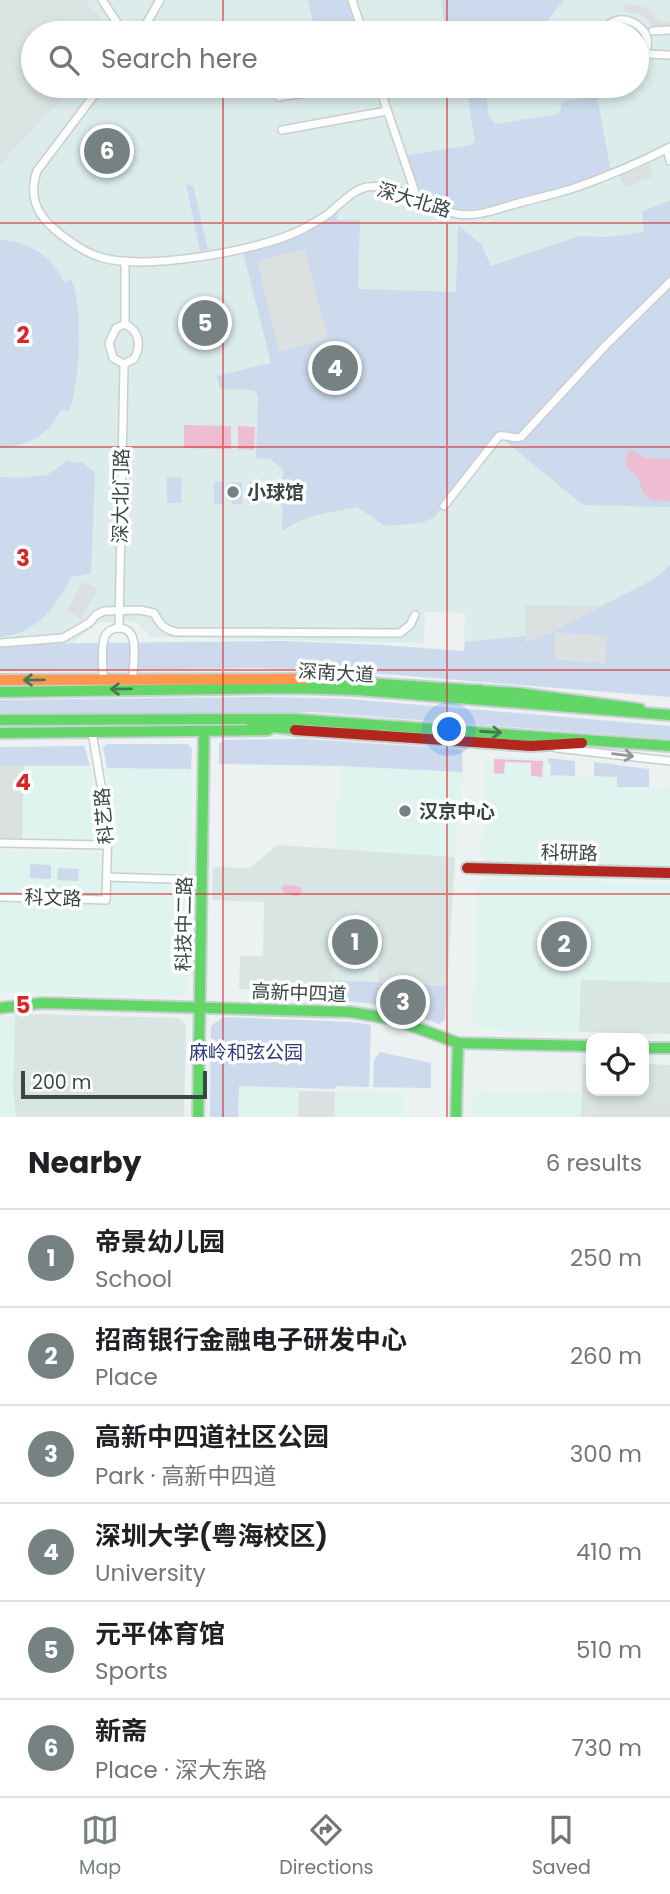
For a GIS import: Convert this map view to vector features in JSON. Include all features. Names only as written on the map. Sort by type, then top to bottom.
[{"type":"main road","points":[[0,680],[329,680],[480,690],[619,705],[670,715]]},
{"type":"main road","points":[[207,688],[329,680]]},
{"type":"main road","name":"深南大道","points":[[0,691],[294,688],[670,715]]},
{"type":"main road","points":[[432,696],[480,690]]},
{"type":"main road","points":[[518,694],[556,706]]},
{"type":"main road","points":[[197,718],[301,730]]},
{"type":"main road","points":[[0,721],[292,719],[670,746]]},
{"type":"main road","points":[[349,732],[398,725]]},
{"type":"main road","points":[[0,733],[301,730],[531,746],[617,741]]},
{"type":"main road","name":"科技中二路","points":[[198,1117],[204,731]]},
{"type":"main road","points":[[634,743],[670,751]]},
{"type":"main road","name":"科研路","points":[[467,868],[670,873]]},
{"type":"main road","name":"高新中四道","points":[[0,1008],[43,1003],[350,1012],[411,1024],[458,1043],[586,1046]]},
{"type":"main road","points":[[456,1117],[458,1043]]},
{"type":"main road","points":[[649,1048],[670,1048]]},
{"type":"street","points":[[102,0],[116,21]]},
{"type":"street","points":[[148,21],[160,0]]},
{"type":"street","points":[[352,0],[359,21]]},
{"type":"street","points":[[610,21],[625,12]]},
{"type":"street","points":[[649,21],[653,31],[653,42],[649,49]]},
{"type":"street","points":[[653,31],[670,30]]},
{"type":"street","points":[[649,54],[670,55]]},
{"type":"street","name":"深大北路","points":[[92,98],[37,171],[32,196],[47,222],[65,238],[102,258],[125,261],[227,252],[277,239],[299,231],[325,216],[365,187],[387,189],[455,214],[487,213],[577,187],[668,148]]},
{"type":"street","points":[[383,98],[417,198]]},
{"type":"street","points":[[282,130],[387,111]]},
{"type":"street","points":[[668,148],[670,160]]},
{"type":"street","name":"深大北门路","points":[[124,364],[134,359],[139,344],[136,334],[125,324],[125,261]]},
{"type":"street","points":[[444,506],[499,436],[513,439],[520,437],[606,345],[670,282]]},
{"type":"street","name":"深大北门路","points":[[124,364],[113,358],[109,343],[116,328],[125,324]]},
{"type":"street","name":"深大北门路","points":[[119,628],[124,364]]},
{"type":"street","points":[[0,643],[63,638],[89,623],[100,612],[119,610],[147,610],[154,613],[160,625],[176,632],[400,633],[410,625],[415,614]]},
{"type":"street","points":[[103,678],[104,638],[112,629],[119,628],[130,632],[133,639],[132,678]]},
{"type":"street","name":"科艺路","points":[[92,732],[107,826],[106,900]]},
{"type":"street","points":[[531,746],[670,761]]},
{"type":"street","points":[[0,842],[108,845]]},
{"type":"street","points":[[107,877],[202,880]]},
{"type":"street","name":"科文路","points":[[0,897],[106,900]]},
{"type":"shaded area","points":[[0,0],[85,0],[103,21],[21,21],[21,98],[63,98],[0,165]]},
{"type":"shaded area","points":[[85,0],[670,0],[670,571],[552,632],[514,645],[464,644],[465,613],[425,612],[424,643],[150,637],[137,622],[100,622],[71,644],[0,647],[0,165],[63,98],[649,98],[649,21],[103,21]]},
{"type":"shaded area","points":[[624,3],[644,7],[651,11],[659,22],[670,22],[670,30],[653,31],[649,21],[640,14],[625,12]]},
{"type":"shaded area","points":[[649,164],[654,176],[624,188],[619,175]]},
{"type":"shaded area","points":[[305,249],[328,339],[279,352],[257,261]]},
{"type":"shaded area","points":[[184,425],[231,426],[231,449],[184,448]]},
{"type":"shaded area","points":[[238,426],[255,427],[254,450],[238,449]]},
{"type":"shaded area","points":[[630,450],[646,458],[670,459],[670,501],[651,500],[647,494],[643,494],[638,478],[625,465]]},
{"type":"shaded area","points":[[83,582],[98,589],[81,619],[67,610]]},
{"type":"shaded area","points":[[525,605],[602,606],[555,631],[525,643]]},
{"type":"shaded area","points":[[555,632],[607,636],[605,663],[554,659]]},
{"type":"shaded area","points":[[489,757],[548,758],[548,775],[617,777],[617,787],[670,788],[670,867],[486,862],[481,856],[486,762]]},
{"type":"shaded area","points":[[494,759],[543,761],[542,777],[531,776],[531,763],[505,762],[504,774],[494,773]]},
{"type":"shaded area","points":[[0,766],[24,766],[22,839],[0,839]]},
{"type":"shaded area","points":[[24,766],[90,766],[100,838],[98,842],[22,839]]},
{"type":"shaded area","name":"汉京中心","points":[[341,766],[463,772],[455,857],[334,848]]},
{"type":"shaded area","points":[[107,768],[191,769],[188,991],[182,996],[0,993],[0,851],[115,853],[116,834]]},
{"type":"shaded area","points":[[277,845],[455,857],[447,986],[333,980],[332,991],[239,989],[240,956],[263,956],[264,902],[212,900],[213,867],[250,868]]},
{"type":"shaded area","points":[[486,879],[666,884],[670,887],[670,982],[581,980],[579,1032],[478,1029],[473,1021],[478,889]]},
{"type":"shaded area","points":[[285,885],[298,886],[302,889],[301,894],[296,897],[283,892],[281,888]]},
{"type":"shaded area","points":[[330,923],[382,927],[378,983],[332,980],[333,958],[328,958]]},
{"type":"shaded area","points":[[580,979],[670,982],[670,1034],[579,1032]]},
{"type":"shaded area","points":[[15,1015],[179,1018],[186,1024],[184,1117],[16,1117],[13,1090]]},
{"type":"shaded area","points":[[15,1015],[13,1090],[16,1117],[0,1117],[0,1018]]},
{"type":"shaded area","points":[[583,1063],[586,1063],[586,1096],[649,1096],[649,1064],[670,1065],[670,1117],[581,1117]]},
{"type":"shaded area","points":[[238,1086],[299,1088],[298,1117],[238,1117]]},
{"type":"shaded area","points":[[473,1090],[582,1093],[581,1117],[472,1117]]},
{"type":"shaded area","points":[[299,1091],[335,1092],[335,1117],[298,1117]]},
{"type":"shaded area","points":[[335,1092],[405,1093],[405,1117],[335,1117]]},
{"type":"shaded area","points":[[599,1102],[670,1103],[670,1117],[598,1117]]},
{"type":"green space","points":[[308,0],[350,0],[356,21],[313,21]]},
{"type":"green space","points":[[441,0],[564,0],[547,21],[444,21]]},
{"type":"green space","points":[[468,98],[486,98],[489,118],[496,124],[558,114],[561,102],[597,98],[611,172],[577,187],[468,215],[417,198],[404,156],[471,145],[475,141]]},
{"type":"green space","points":[[186,184],[193,186],[208,250],[200,251]]},
{"type":"green space","points":[[670,201],[670,507],[583,505],[499,436],[435,517],[421,523],[385,526],[357,507],[309,518],[282,531],[283,469],[270,459],[256,458],[258,395],[254,390],[220,389],[217,376],[271,363],[242,248],[277,239],[338,206],[337,220],[360,220],[358,289],[456,292],[458,225],[481,244],[491,266],[580,236],[608,237],[644,232],[642,211]]},
{"type":"green space","points":[[0,240],[30,247],[53,265],[64,282],[71,279],[78,308],[79,345],[76,382],[69,412],[61,409],[51,426],[36,438],[19,445],[0,448]]},
{"type":"green space","points":[[67,461],[83,463],[95,473],[91,573],[71,577],[59,599],[34,625],[13,635],[0,637],[0,477],[47,475]]},
{"type":"green space","points":[[167,477],[182,478],[181,503],[167,503]]},
{"type":"green space","points":[[214,482],[224,482],[224,504],[214,504]]},
{"type":"green space","points":[[232,482],[242,482],[242,504],[232,504]]},
{"type":"green space","points":[[250,482],[259,482],[259,504],[249,504]]},
{"type":"green space","points":[[670,565],[670,697],[333,670],[257,668],[0,671],[0,644],[283,641],[464,651],[465,642],[547,634],[656,578]],"holes":[[[606,636],[605,663],[554,659]]]},
{"type":"green space","points":[[265,697],[349,699],[670,726],[670,739],[313,712],[0,714],[0,700]]},
{"type":"green space","points":[[303,739],[458,749],[462,750],[463,772],[219,764],[219,744],[224,740]]},
{"type":"green space","points":[[107,744],[188,744],[192,749],[191,769],[107,768],[103,747]]},
{"type":"green space","points":[[84,746],[90,766],[0,766],[0,747]]},
{"type":"green space","points":[[548,758],[575,761],[575,776],[550,775],[551,764],[548,763]]},
{"type":"green space","points":[[594,762],[649,769],[649,787],[617,787],[617,777],[594,776]]},
{"type":"green space","points":[[30,864],[51,865],[51,879],[30,878]]},
{"type":"green space","points":[[58,868],[79,869],[78,881],[57,880]]},
{"type":"green space","points":[[332,980],[447,986],[445,1020],[439,1024],[389,1006],[346,1001],[346,992],[332,991]]},
{"type":"green space","name":"麻岭和弦公园","points":[[223,1017],[371,1025],[369,1087],[336,1086],[335,1089],[239,1086],[238,1117],[210,1117],[211,1026]]},
{"type":"green space","points":[[380,1052],[431,1063],[431,1088],[373,1087],[374,1061]]},
{"type":"traffic: fast","points":[[321,680],[518,693],[640,709]]},
{"type":"traffic: fast","points":[[297,682],[329,680]]},
{"type":"traffic: fast","points":[[0,692],[294,688],[358,690],[670,715]]},
{"type":"traffic: fast","points":[[455,693],[480,690]]},
{"type":"traffic: fast","points":[[518,693],[537,700]]},
{"type":"traffic: fast","points":[[0,720],[292,719],[670,746]]},
{"type":"traffic: fast","points":[[252,725],[301,730]]},
{"type":"traffic: fast","points":[[349,732],[375,729]]},
{"type":"traffic: fast","points":[[0,733],[268,730]]},
{"type":"traffic: fast","points":[[198,1117],[204,731]]},
{"type":"traffic: fast","points":[[0,1008],[43,1003],[350,1012],[393,1019],[458,1043],[586,1046]]},
{"type":"traffic: fast","points":[[456,1117],[458,1043]]},
{"type":"traffic: fast","points":[[649,1048],[670,1048]]},
{"type":"traffic: slow","points":[[0,680],[305,679]]},
{"type":"traffic: jam","points":[[295,730],[531,746],[582,743]]},
{"type":"traffic: jam","points":[[467,868],[670,873]]},
{"type":"place","name":"新斋","points":[[107,151]]},
{"type":"place","name":"元平体育馆","points":[[205,323]]},
{"type":"place","name":"深圳大学(粤海校区)","points":[[335,368]]},
{"type":"place","name":"小球馆","points":[[233,492]]},
{"type":"place","name":"汉京中心","points":[[405,811]]},
{"type":"place","name":"帝景幼儿园","points":[[355,942]]},
{"type":"place","name":"招商银行金融电子研发中心","points":[[564,944]]},
{"type":"place","name":"高新中四道社区公园","points":[[403,1002]]}]
